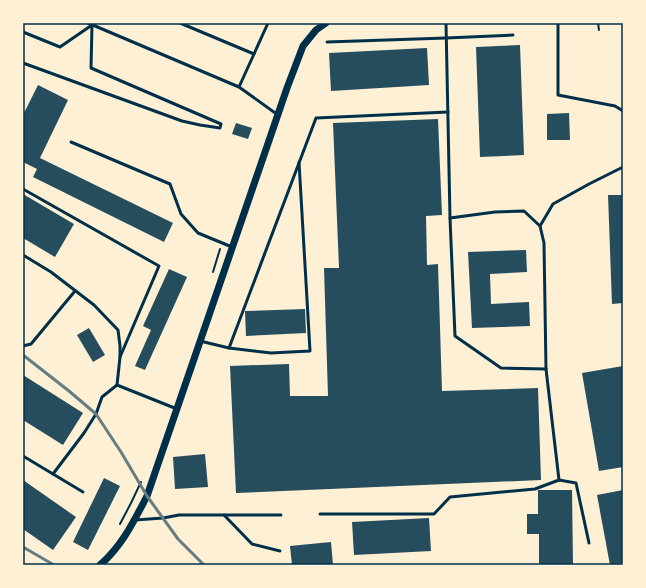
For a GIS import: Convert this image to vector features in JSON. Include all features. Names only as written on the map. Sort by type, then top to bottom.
[{"type":"street","points":[[101,565],[118,547],[135,520],[147,496],[287,88],[303,46],[316,30],[326,23]]},
{"type":"lane","points":[[88,23],[239,87],[278,115]]},
{"type":"lane","points":[[180,23],[254,54]]},
{"type":"lane","points":[[239,87],[268,23]]},
{"type":"lane","points":[[446,23],[454,336],[501,368],[546,369]]},
{"type":"lane","points":[[558,23],[558,95],[615,106],[623,111]]},
{"type":"lane","points":[[23,32],[60,47],[93,24]]},
{"type":"lane","points":[[23,63],[182,121],[220,128],[221,124],[91,68],[93,24]]},
{"type":"lane","points":[[327,42],[513,35]]},
{"type":"lane","points":[[229,348],[316,118],[448,112]]},
{"type":"lane","points":[[71,142],[170,184],[180,214],[198,233],[232,247]]},
{"type":"lane","points":[[200,341],[229,348],[271,353],[310,351],[299,161]]},
{"type":"lane","points":[[540,226],[553,204],[623,167]]},
{"type":"lane","points":[[23,189],[159,266],[120,357]]},
{"type":"lane","points":[[450,218],[495,212],[524,211],[540,226],[544,243],[546,369],[559,480]]},
{"type":"lane","points":[[23,255],[50,272],[94,305],[118,330],[120,357],[117,384],[102,397],[96,414],[84,433],[53,474]]},
{"type":"lane","points":[[23,346],[31,344],[75,291]]},
{"type":"lane","points":[[117,384],[177,409]]},
{"type":"lane","points":[[23,456],[83,492]]},
{"type":"lane","points":[[320,514],[434,514],[450,497],[535,489],[559,480],[576,483],[589,543]]},
{"type":"lane","points":[[135,520],[179,515],[281,515]]},
{"type":"lane","points":[[224,515],[252,544],[280,551]]},
{"type":"path","points":[[598,23],[599,30]]},
{"type":"building","points":[[520,45],[524,155],[480,157],[476,47]]},
{"type":"building","points":[[427,48],[429,85],[331,91],[329,53]]},
{"type":"building","points":[[38,85],[68,100],[40,158],[173,223],[164,242],[33,177],[37,169],[23,162],[23,115]]},
{"type":"building","points":[[569,113],[570,140],[547,140],[547,114]]},
{"type":"building","points":[[438,119],[442,215],[426,216],[427,265],[438,264],[442,391],[538,388],[541,480],[236,493],[230,366],[289,364],[290,396],[328,396],[324,268],[339,268],[333,123]]},
{"type":"building","points":[[236,123],[252,128],[248,139],[232,134]]},
{"type":"building","points":[[23,194],[74,224],[55,257],[23,238]]},
{"type":"building","points":[[608,195],[623,195],[623,303],[612,304]]},
{"type":"building","points":[[526,250],[527,272],[490,274],[491,304],[529,302],[530,326],[472,328],[468,252]]},
{"type":"building","points":[[169,269],[187,277],[145,370],[135,366],[151,330],[143,326]]},
{"type":"building","points":[[305,309],[306,333],[246,336],[245,311]]},
{"type":"building","points":[[89,328],[105,355],[93,362],[77,335]]},
{"type":"building","points":[[623,366],[623,467],[599,471],[582,373]]},
{"type":"building","points":[[23,375],[83,413],[63,445],[23,420]]},
{"type":"building","points":[[205,454],[208,487],[175,489],[173,457]]},
{"type":"building","points":[[104,478],[120,486],[88,550],[73,542]]},
{"type":"building","points":[[23,480],[76,517],[53,550],[23,529]]},
{"type":"building","points":[[538,490],[572,490],[573,565],[539,565],[539,534],[527,534],[527,514],[538,514]]},
{"type":"building","points":[[623,490],[623,563],[610,565],[597,495]]},
{"type":"building","points":[[429,518],[431,551],[354,555],[352,522]]},
{"type":"building","points":[[331,542],[333,565],[292,565],[290,546]]},
{"type":"railway","points":[[23,355],[96,414],[147,496],[178,539],[204,565]]},
{"type":"railway","points":[[23,547],[54,565]]}]
